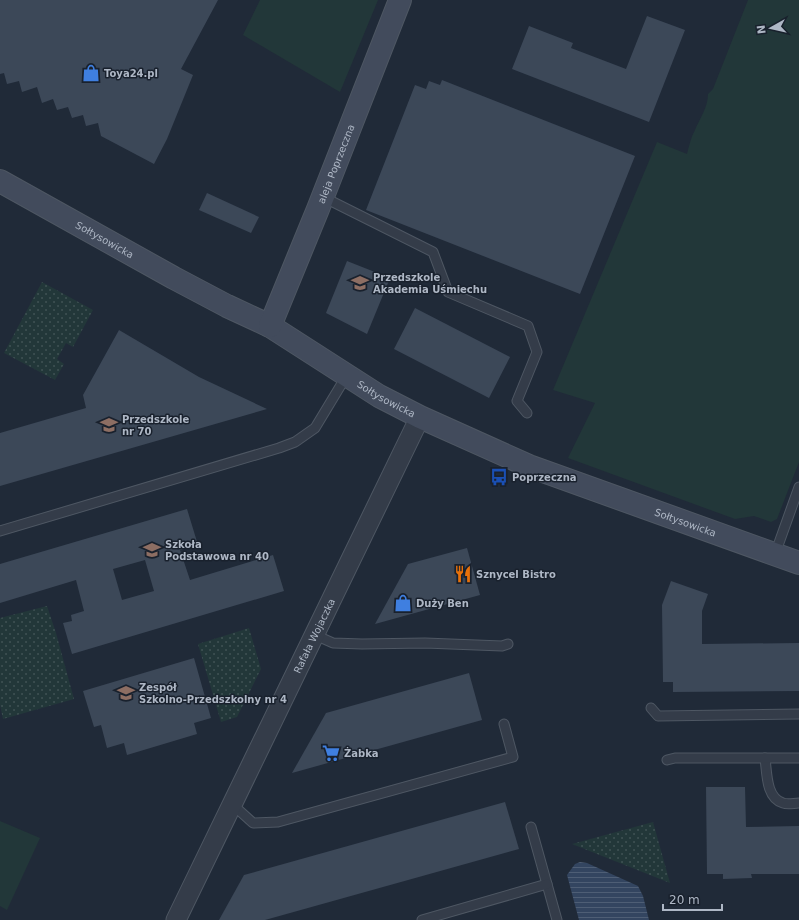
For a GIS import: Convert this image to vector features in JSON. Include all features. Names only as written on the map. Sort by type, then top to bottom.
[{"type":"street","name":"aleja Poprzeczna","points":[[270,326],[323,197],[400,0]]},
{"type":"street","name":"Sołtysowicka","points":[[0,181],[174,278],[227,306],[270,326],[380,396],[420,417],[529,466],[799,563]]},
{"type":"street","name":"Rafała Wojaczka","points":[[176,920],[420,417]]},
{"type":"lane","points":[[323,197],[433,252],[448,292],[528,326],[537,352],[517,401],[527,413]]},
{"type":"lane","points":[[0,531],[295,442],[315,428],[347,375]]},
{"type":"lane","points":[[775,554],[799,487]]},
{"type":"lane","points":[[315,635],[333,643],[424,643],[502,646],[508,644]]},
{"type":"lane","points":[[651,708],[658,716],[799,714]]},
{"type":"lane","points":[[232,804],[253,823],[278,822],[513,757],[504,724]]},
{"type":"lane","points":[[667,760],[675,758],[799,758]]},
{"type":"lane","points":[[765,758],[769,788],[775,800],[784,804],[799,803]]},
{"type":"lane","points":[[531,827],[557,920]]},
{"type":"lane","points":[[422,920],[547,884]]},
{"type":"green space","points":[[260,0],[378,0],[340,92],[243,35]]},
{"type":"green space","points":[[748,0],[799,0],[799,462],[777,519],[771,522],[754,516],[735,519],[568,458],[595,403],[553,390],[657,142],[687,154],[692,136],[705,108],[708,94],[713,89]]},
{"type":"green space","points":[[42,282],[93,310],[73,347],[66,343],[57,359],[64,364],[55,380],[4,353]]},
{"type":"green space","points":[[47,606],[74,699],[3,719],[0,705],[0,618]]},
{"type":"green space","points":[[249,628],[261,669],[237,717],[221,722],[198,644]]},
{"type":"green space","points":[[0,821],[40,838],[7,910],[0,906]]},
{"type":"green space","points":[[653,822],[670,883],[572,844]]},
{"type":"water","points":[[580,862],[587,863],[638,886],[643,896],[649,920],[579,920],[567,875],[575,864]]},
{"type":"building","name":"Toya24.pl","points":[[0,0],[218,0],[181,69],[193,75],[167,139],[154,164],[101,136],[98,123],[86,126],[83,115],[72,118],[68,107],[57,110],[53,99],[42,103],[37,87],[22,92],[19,81],[7,84],[4,73],[0,74]]},
{"type":"building","points":[[647,16],[685,30],[649,122],[512,69],[529,26],[573,43],[571,48],[626,69]]},
{"type":"building","points":[[442,80],[635,156],[580,294],[366,210],[415,85],[426,89],[429,81],[440,85]]},
{"type":"building","points":[[207,193],[259,217],[251,233],[199,210]]},
{"type":"building","points":[[347,261],[390,278],[367,334],[326,313]]},
{"type":"building","points":[[415,308],[510,357],[489,398],[394,349]]},
{"type":"building","points":[[119,330],[199,377],[267,409],[0,486],[0,433],[86,408],[83,395]]},
{"type":"building","points":[[187,509],[198,545],[180,550],[190,580],[273,555],[284,591],[72,654],[63,623],[72,621],[71,615],[84,611],[76,580],[0,603],[0,564]],"holes":[[[145,560],[154,591],[122,600],[113,569]]]},
{"type":"building","points":[[467,548],[480,595],[375,624],[408,564]]},
{"type":"building","points":[[671,581],[708,594],[702,611],[702,644],[799,643],[799,691],[673,692],[673,682],[663,682],[662,605]]},
{"type":"building","points":[[194,658],[211,718],[194,723],[197,734],[127,755],[124,743],[107,748],[101,725],[94,727],[83,691]]},
{"type":"building","points":[[469,673],[482,720],[292,773],[326,713]]},
{"type":"building","points":[[706,787],[745,787],[746,827],[799,826],[799,874],[751,874],[752,878],[723,879],[723,874],[707,874]]},
{"type":"building","points":[[505,802],[519,849],[265,920],[219,920],[244,875]]},
{"type":"place","name":"Toya24.pl","points":[[91,73]]},
{"type":"place","name":"Przedszkole Akademia Uśmiechu","points":[[360,283]]},
{"type":"place","name":"Przedszkole nr 70","points":[[109,425]]},
{"type":"place","name":"Poprzeczna","points":[[499,477]]},
{"type":"place","name":"Szkoła Podstawowa nr 40","points":[[152,550]]},
{"type":"place","name":"Sznycel Bistro","points":[[463,574]]},
{"type":"place","name":"Duży Ben","points":[[403,603]]},
{"type":"place","name":"Zespół Szkolno-Przedszkolny nr 4","points":[[126,693]]},
{"type":"place","name":"Żabka","points":[[331,753]]}]
